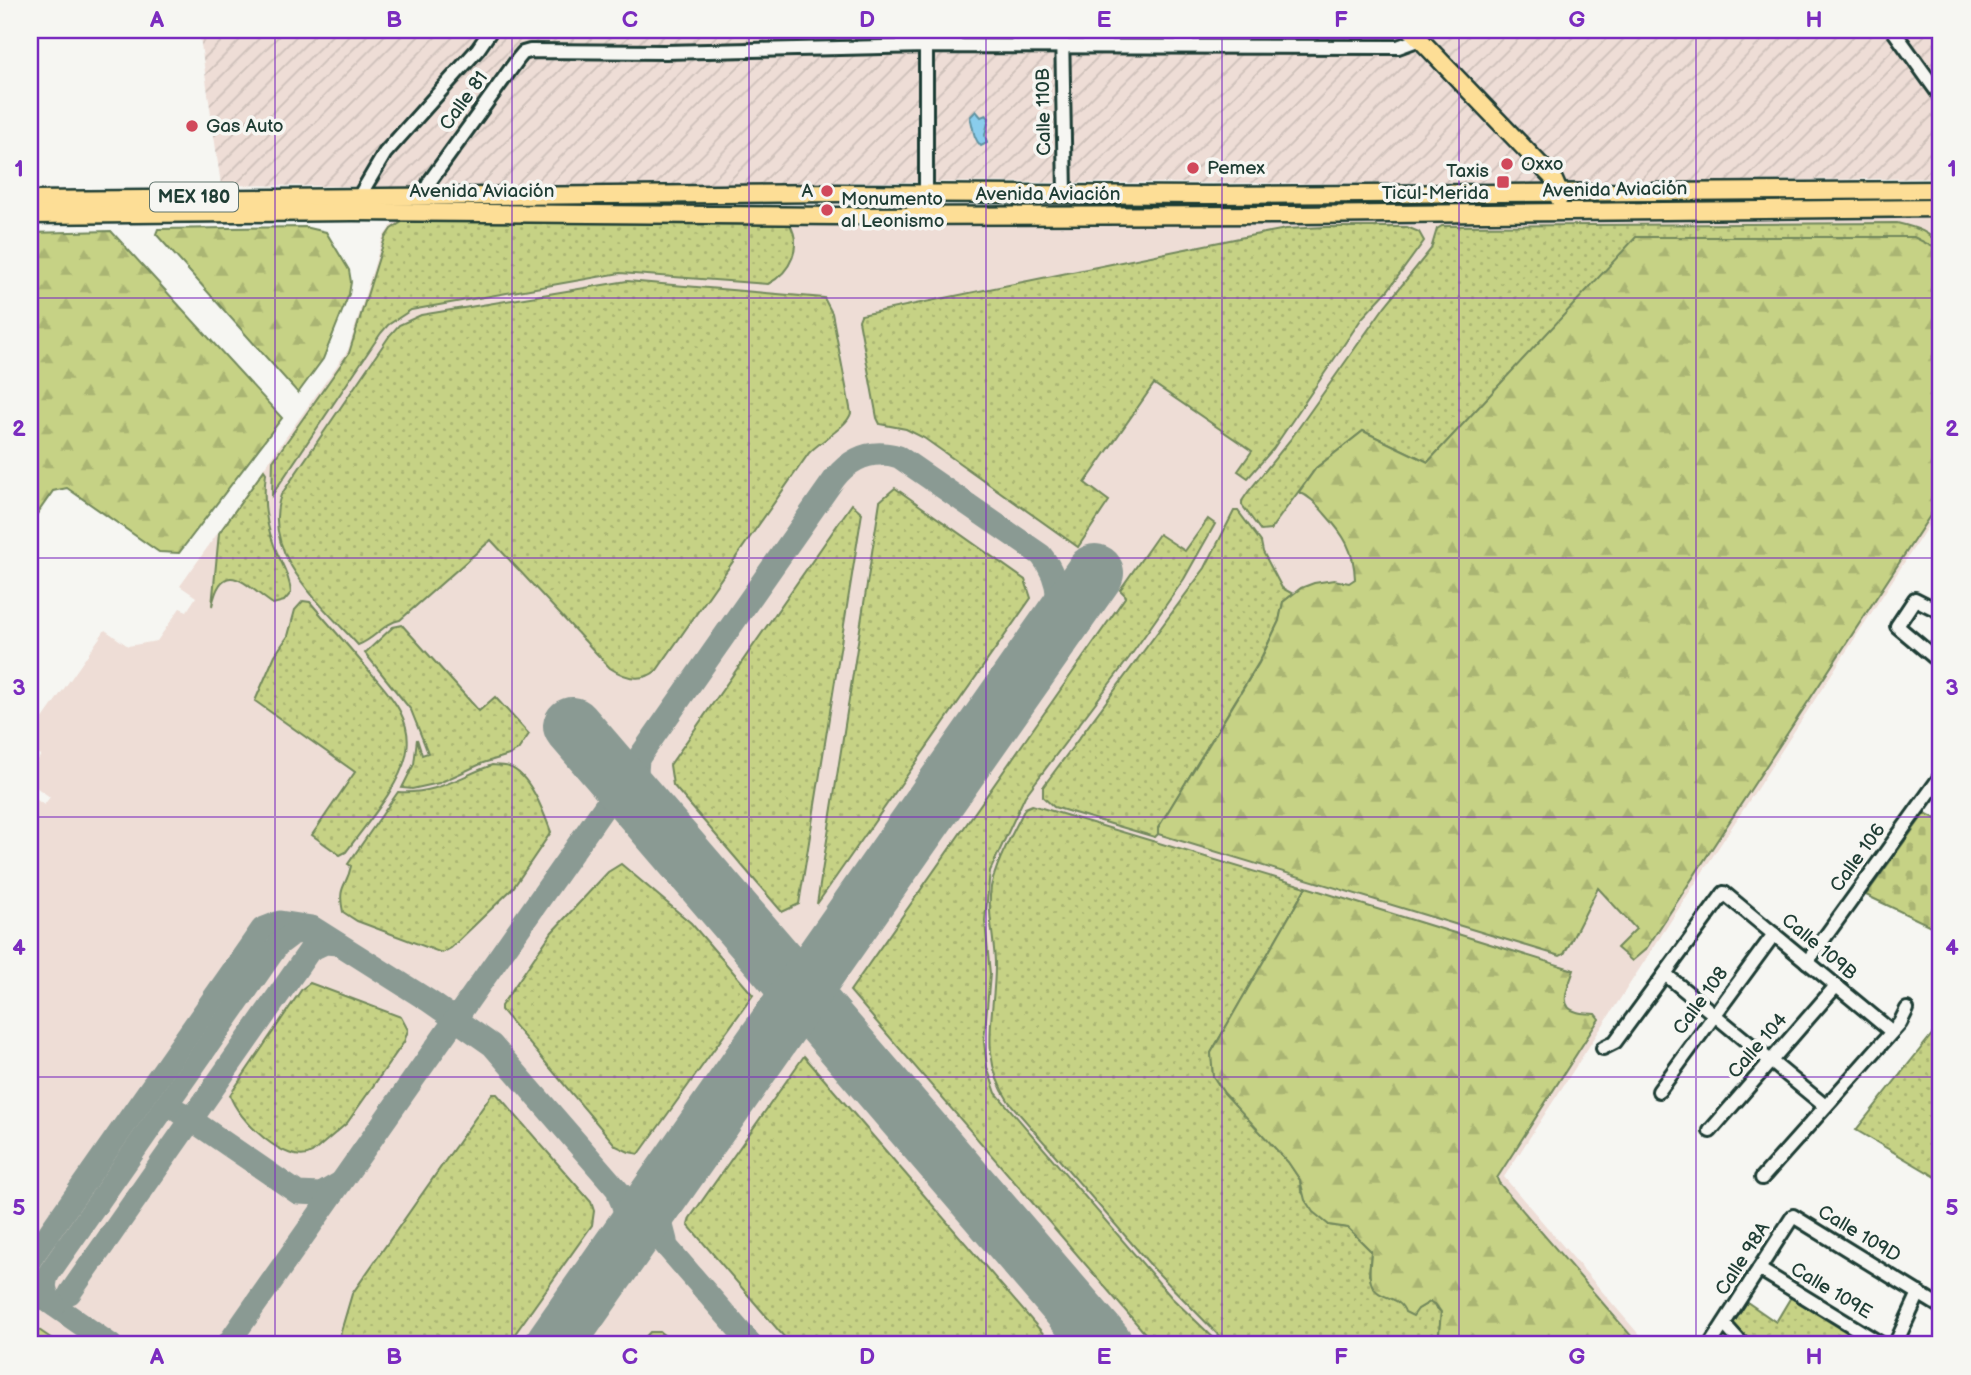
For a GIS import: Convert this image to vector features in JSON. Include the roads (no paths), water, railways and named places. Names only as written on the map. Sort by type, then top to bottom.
[{"type":"main road","points":[[1415,34],[1553,178],[1559,192],[1560,212]]},
{"type":"main road","name":"Avenida Aviación","points":[[383,204],[424,195],[1391,194],[1941,190]]},
{"type":"main road","name":"Avenida Aviación","points":[[30,200],[383,204],[838,216],[1941,208]]},
{"type":"main road","name":"Avenida Aviación","points":[[30,215],[355,204]]},
{"type":"street","points":[[355,204],[386,153],[478,49],[491,30]]},
{"type":"street","name":"Calle 110B","points":[[1062,30],[1065,194]]},
{"type":"street","points":[[1893,30],[1941,97]]},
{"type":"street","name":"Calle 81","points":[[424,195],[430,181],[523,53],[530,51],[665,52],[926,46],[1398,47],[1415,34]]},
{"type":"street","points":[[926,46],[926,193]]},
{"type":"street","points":[[383,204],[377,179],[403,135]]},
{"type":"street","points":[[1941,612],[1915,599],[1897,626],[1941,663]]},
{"type":"street","name":"Calle 106","points":[[1807,962],[1941,776]]},
{"type":"street","name":"Calle 109B","points":[[1665,974],[1724,893],[1891,1031]]},
{"type":"street","name":"Calle 108","points":[[1659,1091],[1773,934]]},
{"type":"street","points":[[1603,1048],[1615,1042],[1665,974],[1825,1106]]},
{"type":"street","name":"Calle 104","points":[[1710,1132],[1836,986]]},
{"type":"street","points":[[1762,1178],[1900,1023],[1907,1009]]},
{"type":"street","name":"Calle 98A","points":[[1710,1345],[1793,1216]]},
{"type":"street","name":"Calle 109D","points":[[1793,1216],[1941,1307]]},
{"type":"street","name":"Calle 109E","points":[[1759,1269],[1883,1345]]},
{"type":"street","points":[[1895,1345],[1919,1293]]},
{"type":"street","points":[[1724,1324],[1743,1345]]},
{"type":"water","points":[[976,111],[981,117],[986,115],[989,118],[985,135],[987,143],[981,146],[970,117]]},
{"type":"place","name":"Gas Auto","points":[[192,126]]},
{"type":"place","name":"Oxxo","points":[[1507,164]]},
{"type":"place","name":"Pemex","points":[[1193,168]]},
{"type":"place","name":"Taxis Ticul-Merida","points":[[1503,182]]},
{"type":"place","name":"A","points":[[827,191]]},
{"type":"place","name":"Monumento al Leonismo","points":[[827,210]]}]
